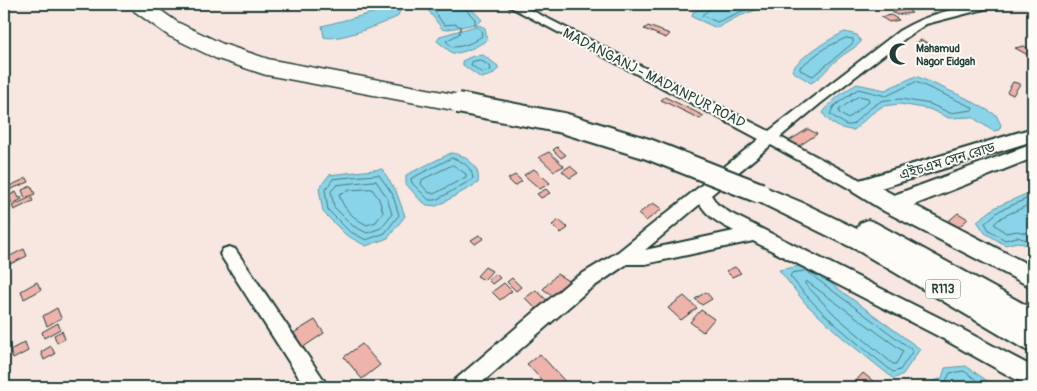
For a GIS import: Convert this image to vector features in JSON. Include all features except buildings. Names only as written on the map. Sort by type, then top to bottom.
[{"type":"main road","points":[[138,4],[173,29],[219,51],[267,67],[563,123],[763,187]]},
{"type":"main road","points":[[155,4],[183,23],[227,45],[274,60],[566,116],[652,140],[763,187],[797,208],[858,232]]},
{"type":"main road","name":"এইচএম সেন রোড","points":[[860,187],[1033,134]]},
{"type":"main road","name":"এইচএম সেন রোড","points":[[892,205],[1033,151]]},
{"type":"main road","points":[[860,187],[1033,278]]},
{"type":"main road","name":"R113","points":[[858,232],[1033,322]]},
{"type":"main road","name":"R113","points":[[858,232],[1033,341]]},
{"type":"street","name":"MADANGANJ - MADANPUR ROAD","points":[[511,4],[770,138],[860,187]]},
{"type":"street","points":[[462,387],[579,286],[624,257],[816,100],[922,22],[982,5]]},
{"type":"street","points":[[702,194],[711,208],[752,234],[945,330],[1033,378]]},
{"type":"street","points":[[624,257],[645,257],[752,234]]},
{"type":"street","points":[[230,254],[317,387]]},
{"type":"water","points":[[376,4],[394,4],[400,11],[397,17],[360,32],[339,37],[324,37],[322,26],[376,12],[379,9]]},
{"type":"water","points":[[429,4],[467,4],[482,20],[476,24],[443,30],[428,10],[427,6]]},
{"type":"water","points":[[714,4],[772,4],[737,17],[717,28],[692,17],[693,12]]},
{"type":"water","points":[[479,25],[485,28],[487,40],[470,49],[452,53],[437,41],[440,36]]},
{"type":"water","points":[[845,32],[857,35],[861,42],[838,59],[815,81],[811,83],[792,71],[807,55]]},
{"type":"water","points":[[483,55],[498,66],[498,69],[492,75],[481,78],[463,65],[462,61],[473,56]]},
{"type":"water","points":[[916,76],[966,98],[996,115],[1001,125],[999,130],[993,131],[972,117],[949,118],[929,109],[900,104],[883,106],[854,130],[836,126],[823,113],[839,96],[857,84],[885,90]]},
{"type":"water","points":[[451,153],[462,156],[471,162],[477,171],[478,183],[437,206],[427,205],[406,184],[406,175]]},
{"type":"water","points":[[382,169],[396,191],[405,216],[388,238],[366,246],[346,235],[323,212],[319,188],[329,175]]},
{"type":"water","points":[[1033,191],[1033,247],[1017,242],[1005,245],[985,233],[977,221],[996,207]]},
{"type":"water","points":[[806,265],[920,349],[903,374],[894,379],[843,338],[806,304],[779,270]]},
{"type":"water","points":[[966,366],[996,387],[933,387],[932,382],[942,378],[945,368]]},
{"type":"place","name":"Mahamud Nagor Eidgah","points":[[900,54]]}]
